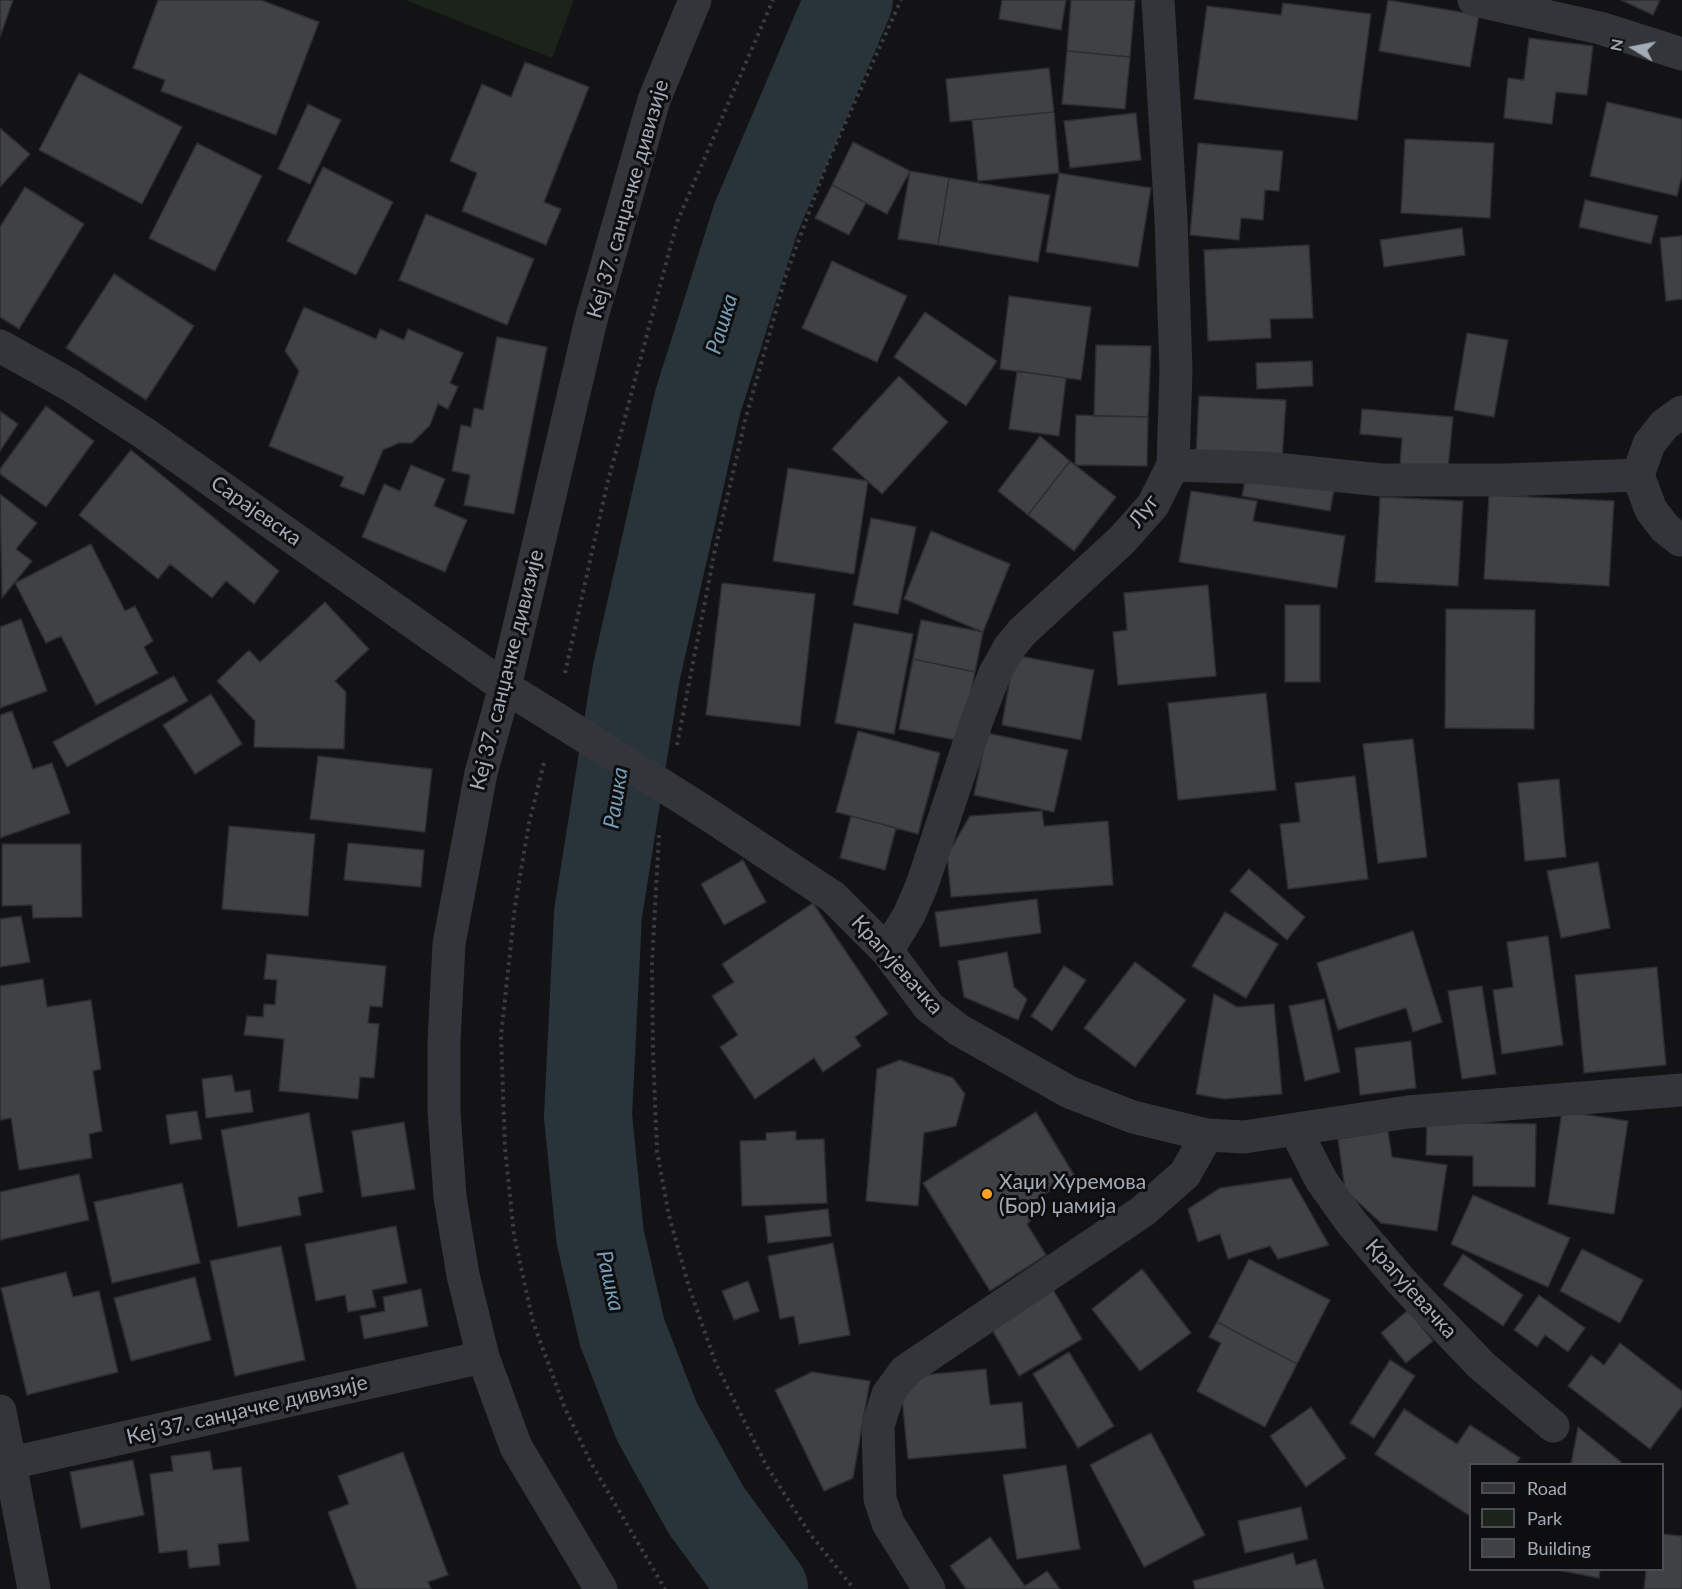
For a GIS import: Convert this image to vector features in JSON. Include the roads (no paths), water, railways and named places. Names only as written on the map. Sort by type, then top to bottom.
[{"type":"street","name":"Кеј 37. санџачке дивизије","points":[[601,1589],[516,1447],[483,1357],[463,1275],[450,1197],[444,1111],[444,1041],[449,944],[481,773],[505,687],[589,331],[654,100],[695,0]]},
{"type":"street","name":"Луг","points":[[887,951],[909,915],[922,885],[977,720],[995,673],[1009,648],[1022,632],[1122,540],[1154,505],[1173,465],[1176,371],[1172,219],[1158,0]]},
{"type":"street","points":[[1474,0],[1600,28],[1682,54]]},
{"type":"street","name":"Сарајевска","points":[[0,346],[70,385],[144,433],[505,687],[555,718]]},
{"type":"street","points":[[1680,540],[1665,528],[1651,510],[1638,475],[1649,444],[1664,425],[1682,412]]},
{"type":"street","points":[[1173,465],[1265,468],[1381,480],[1506,480],[1638,475]]},
{"type":"street","name":"Крагујевачка","points":[[555,718],[700,809],[833,897],[887,951],[929,1007],[959,1030],[1069,1092],[1134,1117],[1207,1135],[1244,1137],[1296,1131],[1408,1112],[1682,1090]]},
{"type":"street","name":"Крагујевачка","points":[[1296,1131],[1321,1180],[1351,1222],[1401,1281],[1481,1365],[1553,1426]]},
{"type":"street","points":[[929,1589],[888,1523],[880,1499],[878,1426],[888,1394],[905,1371],[1143,1211],[1185,1174],[1207,1135]]},
{"type":"street","name":"Кеј 37. санџачке дивизије","points":[[11,1463],[483,1357]]},
{"type":"street","points":[[0,1411],[34,1589]]},
{"type":"waterway","name":"Рашка","points":[[764,1589],[706,1510],[657,1422],[622,1332],[600,1236],[588,1116],[598,914],[636,674],[698,401],[756,218],[849,0]]},
{"type":"place","name":"Хаџи Хуремова (Бор) џамија","points":[[987,1194]]}]
